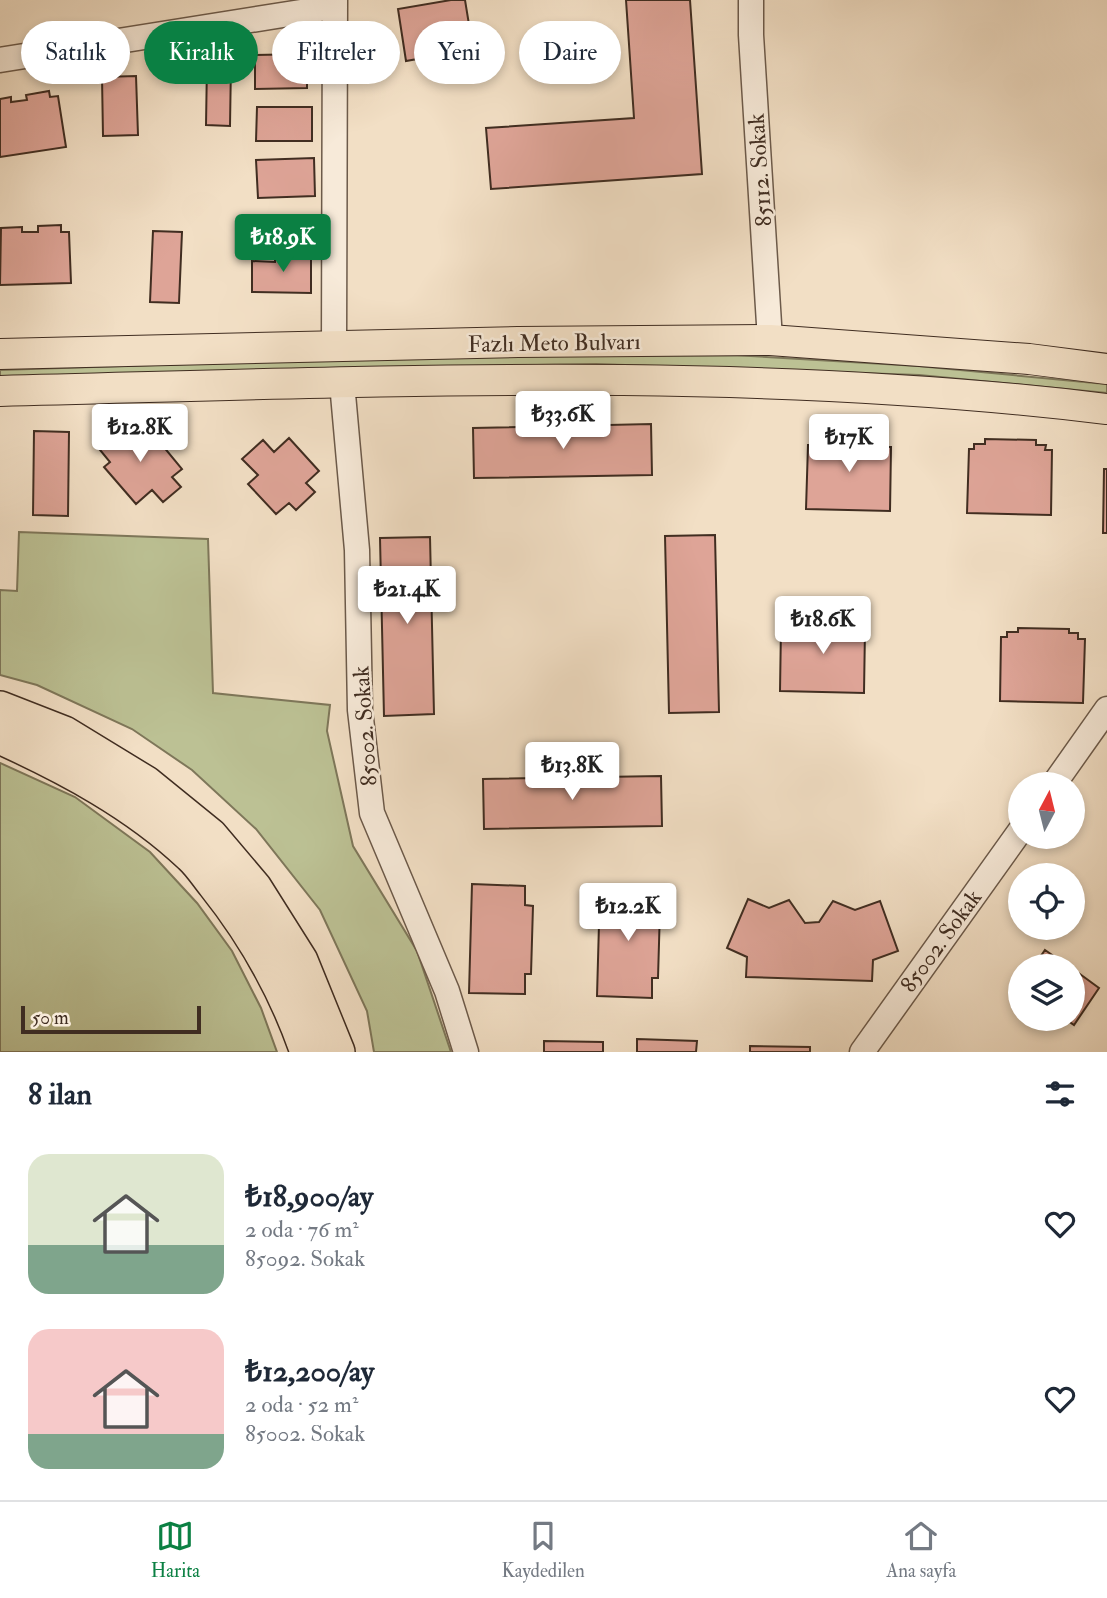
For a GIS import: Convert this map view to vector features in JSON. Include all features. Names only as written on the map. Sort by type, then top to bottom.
[{"type":"highway","points":[[0,709],[64,734],[146,784],[210,836],[254,888],[300,961],[337,1052]]},
{"type":"highway","points":[[0,736],[57,762],[124,803],[192,856],[254,938],[277,979],[308,1052]]},
{"type":"main road","name":"Fazlı Meto Bulvarı","points":[[0,354],[770,340],[1029,359],[1107,369]]},
{"type":"main road","name":"Fazlı Meto Bulvarı","points":[[0,391],[573,379],[792,383],[1054,402],[1107,409]]},
{"type":"street","points":[[0,60],[320,9],[335,0]]},
{"type":"street","points":[[334,347],[335,0]]},
{"type":"street","name":"85112. Sokak","points":[[751,0],[770,340]]},
{"type":"street","name":"85002. Sokak","points":[[342,383],[357,551],[360,710],[372,813],[447,990],[466,1052]]},
{"type":"street","points":[[1062,772],[1107,709]]},
{"type":"street","name":"85002. Sokak","points":[[862,1052],[1008,848]]},
{"type":"green space","points":[[733,355],[918,366],[1107,384],[1107,393],[919,375],[596,364],[0,381],[0,370],[430,356]]},
{"type":"green space","points":[[19,532],[208,539],[213,693],[330,705],[327,731],[353,846],[417,951],[451,1052],[374,1052],[367,1011],[320,910],[256,829],[192,770],[132,729],[37,685],[0,675],[0,590],[17,591]]},
{"type":"green space","points":[[0,763],[75,797],[150,852],[197,903],[232,951],[261,1008],[277,1052],[0,1052]]},
{"type":"building","points":[[465,0],[468,21],[414,21],[414,60],[406,61],[398,9]]},
{"type":"building","points":[[626,0],[690,0],[702,174],[491,189],[486,128],[634,118]]},
{"type":"building","points":[[258,55],[272,55],[272,84],[307,84],[307,88],[255,89],[255,84],[258,84]]},
{"type":"building","points":[[130,76],[136,76],[138,135],[103,136],[102,84],[130,84]]},
{"type":"building","points":[[207,84],[231,84],[230,126],[206,125]]},
{"type":"building","points":[[49,91],[50,97],[58,96],[66,147],[0,157],[0,99],[11,97],[11,102],[27,100],[26,95]]},
{"type":"building","points":[[257,107],[312,107],[312,141],[256,141]]},
{"type":"building","points":[[314,158],[315,196],[258,198],[256,160]]},
{"type":"building","points":[[61,225],[61,232],[69,232],[71,283],[0,285],[1,228],[22,227],[22,232],[38,232],[38,226]]},
{"type":"building","points":[[153,231],[182,232],[179,303],[150,302]]},
{"type":"building","points":[[275,253],[311,253],[311,293],[252,292],[252,261],[275,262]]},
{"type":"building","points":[[144,423],[182,469],[172,477],[181,487],[163,502],[152,490],[136,504],[104,467],[110,462],[96,445],[118,426],[127,437]]},
{"type":"building","points":[[651,424],[652,475],[474,478],[473,428]]},
{"type":"building","points":[[34,431],[69,432],[68,516],[33,515]]},
{"type":"building","points":[[825,436],[876,437],[875,442],[885,441],[885,447],[891,447],[890,511],[806,509],[808,445],[813,445],[814,440],[824,441]]},
{"type":"building","points":[[289,438],[319,471],[306,483],[315,492],[296,510],[289,503],[276,514],[248,484],[258,475],[242,459],[263,440],[274,452]]},
{"type":"building","points":[[985,439],[1036,440],[1036,445],[1046,445],[1045,450],[1052,450],[1051,515],[967,513],[969,449],[974,449],[974,444],[985,444]]},
{"type":"building","points":[[1104,469],[1107,469],[1107,533],[1103,533]]},
{"type":"building","points":[[715,535],[719,712],[669,713],[665,536]]},
{"type":"building","points":[[430,537],[434,714],[384,716],[380,538]]},
{"type":"building","points":[[798,617],[849,619],[849,623],[858,623],[858,629],[865,629],[864,693],[780,691],[781,627],[787,627],[787,622],[798,622]]},
{"type":"building","points":[[1018,628],[1069,629],[1069,633],[1078,633],[1078,639],[1085,639],[1083,703],[1000,701],[1001,637],[1007,637],[1007,632],[1018,632]]},
{"type":"building","points":[[661,776],[662,826],[484,829],[483,779]]},
{"type":"building","points":[[472,884],[525,886],[525,905],[533,906],[531,974],[525,974],[525,994],[469,993]]},
{"type":"building","points":[[600,888],[652,890],[652,909],[660,909],[658,978],[652,978],[652,998],[597,996]]},
{"type":"building","points":[[748,899],[769,908],[789,900],[805,923],[819,922],[833,901],[855,910],[880,901],[898,951],[873,960],[872,981],[746,977],[747,957],[727,948]]},
{"type":"building","points":[[1085,978],[1099,988],[1085,1009]]},
{"type":"building","points":[[637,1039],[697,1041],[696,1052],[637,1052]]},
{"type":"building","points":[[544,1041],[603,1042],[603,1052],[544,1052]]},
{"type":"building","points":[[750,1046],[810,1047],[810,1052],[750,1052]]}]
